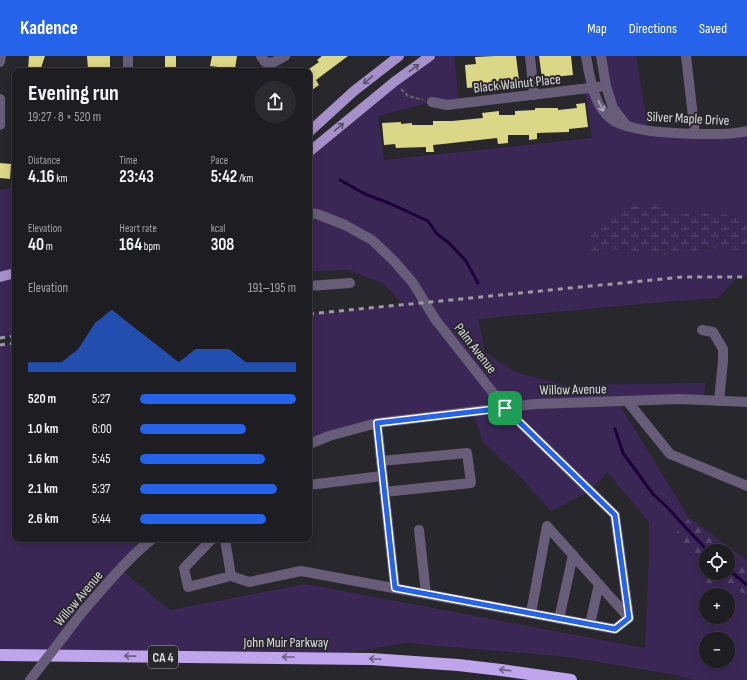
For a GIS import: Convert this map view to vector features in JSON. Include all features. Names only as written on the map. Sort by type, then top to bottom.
[{"type":"highway","name":"John Muir Parkway","points":[[0,655],[371,659],[458,665],[571,680]]},
{"type":"main road","points":[[312,129],[354,91],[399,56]]},
{"type":"main road","points":[[312,150],[394,82],[430,56]]},
{"type":"main road","points":[[0,277],[12,274]]},
{"type":"street","points":[[0,62],[1,56]]},
{"type":"street","points":[[128,56],[128,68]]},
{"type":"street","points":[[261,56],[265,62],[272,63],[285,56]]},
{"type":"street","points":[[530,56],[534,95]]},
{"type":"street","name":"Silver Maple Drive","points":[[586,56],[592,88],[603,112],[618,124],[637,129],[671,133],[732,134],[747,132]]},
{"type":"street","name":"Silver Maple Drive","points":[[601,56],[606,86],[613,108],[627,126]]},
{"type":"street","points":[[686,56],[695,134]]},
{"type":"street","name":"Black Walnut Place","points":[[432,102],[447,105],[606,86]]},
{"type":"street","points":[[0,99],[0,125]]},
{"type":"street","name":"Palm Avenue","points":[[312,213],[345,225],[372,240],[394,261],[413,283],[435,319],[505,408],[615,515],[629,618]]},
{"type":"street","points":[[312,286],[350,283]]},
{"type":"street","points":[[702,330],[713,332],[723,349],[724,362],[719,401]]},
{"type":"street","name":"Willow Avenue","points":[[312,443],[329,436],[377,423],[535,404],[680,400],[747,402]]},
{"type":"street","points":[[628,402],[670,454],[747,486]]},
{"type":"street","points":[[377,423],[395,588]]},
{"type":"street","points":[[381,461],[467,453],[471,483],[384,492]]},
{"type":"street","points":[[312,485],[382,476]]},
{"type":"street","points":[[209,542],[184,568],[188,586],[232,576],[249,582],[301,571],[615,629],[629,618],[547,526],[531,613]]},
{"type":"street","points":[[419,530],[426,594]]},
{"type":"street","name":"Willow Avenue","points":[[30,680],[84,610],[120,569],[148,542]]},
{"type":"street","points":[[225,542],[232,576]]},
{"type":"street","points":[[559,619],[573,555]]},
{"type":"street","points":[[590,624],[599,584]]},
{"type":"path","points":[[394,82],[408,96],[432,102]]},
{"type":"green space","points":[[430,56],[454,56],[459,103],[432,102],[378,116],[384,160],[592,138],[585,90],[592,88],[603,112],[613,108],[601,56],[636,56],[648,130],[747,131],[747,220],[714,212],[684,214],[648,202],[589,233],[591,255],[611,249],[638,253],[673,255],[709,248],[747,251],[747,277],[738,276],[718,298],[478,319],[485,352],[515,372],[565,385],[705,383],[704,400],[618,402],[689,518],[675,534],[694,551],[699,567],[699,580],[703,580],[704,583],[739,588],[747,603],[747,680],[695,680],[670,674],[569,657],[406,643],[327,657],[52,656],[82,613],[45,651],[0,651],[0,345],[12,343],[12,542],[149,542],[120,569],[170,610],[306,584],[645,648],[649,522],[607,472],[590,491],[551,511],[519,476],[483,442],[473,412],[377,423],[312,443],[312,314],[404,305],[382,283],[349,270],[312,271],[312,150]]},
{"type":"green space","points":[[12,188],[12,336],[0,338],[0,190]]},
{"type":"green space","points":[[648,202],[684,214],[714,212],[747,220],[747,251],[709,248],[673,255],[638,253],[611,249],[590,255],[589,233],[613,212]]},
{"type":"green space","points":[[689,518],[725,544],[699,544],[699,567],[694,551],[675,534]]},
{"type":"green space","points":[[735,551],[747,560],[747,603],[739,588],[704,583],[703,580],[735,580]]},
{"type":"building","points":[[29,56],[45,56],[41,68],[28,68]]},
{"type":"building","points":[[87,56],[110,56],[110,68],[88,68]]},
{"type":"building","points":[[165,56],[176,56],[176,68],[165,68]]},
{"type":"building","points":[[212,56],[237,56],[235,68],[210,66]]},
{"type":"building","points":[[322,56],[348,56],[316,80],[319,85],[312,90],[312,68],[310,68],[319,62],[317,60]]},
{"type":"building","points":[[516,56],[520,88],[497,90],[497,85],[467,88],[465,65],[476,64],[475,57]]},
{"type":"building","points":[[539,56],[571,56],[573,75],[553,77],[554,85],[543,86]]},
{"type":"building","points":[[585,103],[588,127],[569,129],[569,132],[537,133],[537,139],[529,140],[529,135],[508,135],[508,143],[498,144],[497,138],[433,145],[434,152],[426,152],[426,147],[396,148],[395,144],[384,145],[382,123],[401,122],[401,124],[412,123],[412,125],[433,125],[433,121],[483,118],[482,113],[499,111],[499,115],[515,115],[515,111],[535,110],[535,108],[558,108],[558,110],[577,108],[576,104]]},
{"type":"building","points":[[0,163],[11,164],[10,179],[0,178]]},
{"type":"waterway","points":[[340,180],[365,194],[428,221],[437,234],[449,243],[466,261],[478,283]]},
{"type":"waterway","points":[[615,429],[623,453],[653,494],[701,544]]},
{"type":"waterway","points":[[735,575],[747,585]]},
{"type":"railway","points":[[312,314],[682,277],[747,277]]},
{"type":"railway","points":[[0,338],[12,336]]},
{"type":"railway","points":[[0,345],[12,343]]},
{"type":"route","points":[[505,408],[615,515],[629,618],[615,629],[395,588],[377,423],[505,408]]}]
